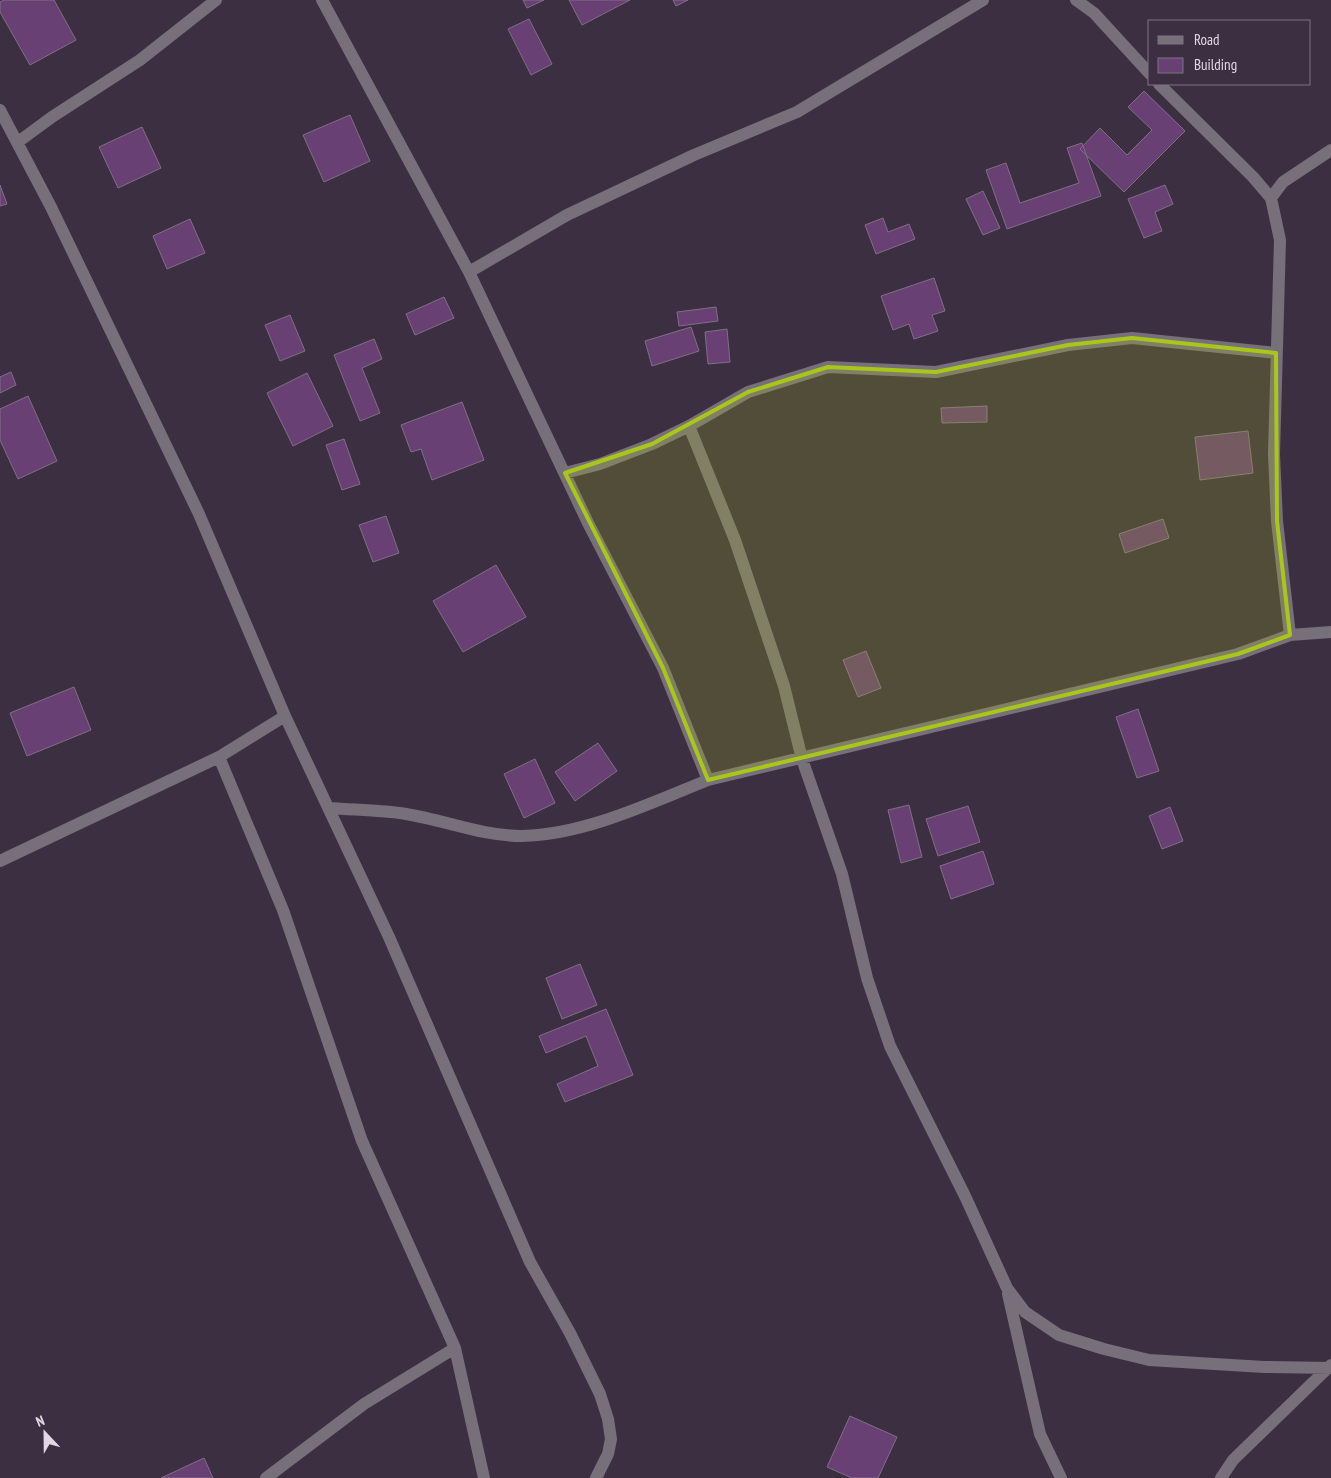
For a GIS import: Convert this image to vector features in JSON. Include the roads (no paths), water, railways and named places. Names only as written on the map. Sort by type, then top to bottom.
[{"type":"street","points":[[18,142],[52,117],[140,60],[216,0]]},
{"type":"street","points":[[322,0],[469,272],[588,523],[663,668],[708,780]]},
{"type":"street","points":[[957,0],[965,11]]},
{"type":"street","points":[[469,272],[567,215],[694,155],[797,112],[983,0]]},
{"type":"street","points":[[1076,0],[1094,13],[1148,72]]},
{"type":"street","points":[[1160,85],[1253,177],[1271,198],[1280,240],[1274,454],[1277,520],[1290,635]]},
{"type":"street","points":[[0,110],[18,142],[115,338],[199,514],[285,716],[330,808],[389,938],[530,1262],[570,1333],[600,1394],[608,1419],[611,1439],[608,1454],[596,1478]]},
{"type":"street","points":[[1271,198],[1283,182],[1331,150]]},
{"type":"street","points":[[565,473],[600,464],[652,444],[689,426],[748,392],[828,367],[936,372],[1068,345],[1132,338],[1276,353]]},
{"type":"street","points":[[689,426],[735,540],[784,686],[802,759],[842,874],[867,978],[890,1046],[965,1196],[1007,1288],[1040,1434],[1061,1478]]},
{"type":"street","points":[[330,808],[406,814],[484,832],[522,836],[569,830],[648,804],[708,780],[1238,654],[1290,635],[1331,632]]},
{"type":"street","points":[[0,862],[219,757],[285,716]]},
{"type":"street","points":[[219,757],[283,910],[362,1141],[456,1348],[484,1478]]},
{"type":"street","points":[[1007,1288],[1025,1312],[1059,1335],[1104,1350],[1149,1360],[1264,1367],[1330,1367]]},
{"type":"street","points":[[266,1478],[364,1404],[456,1348]]},
{"type":"street","points":[[1221,1478],[1233,1460],[1330,1367]]}]
